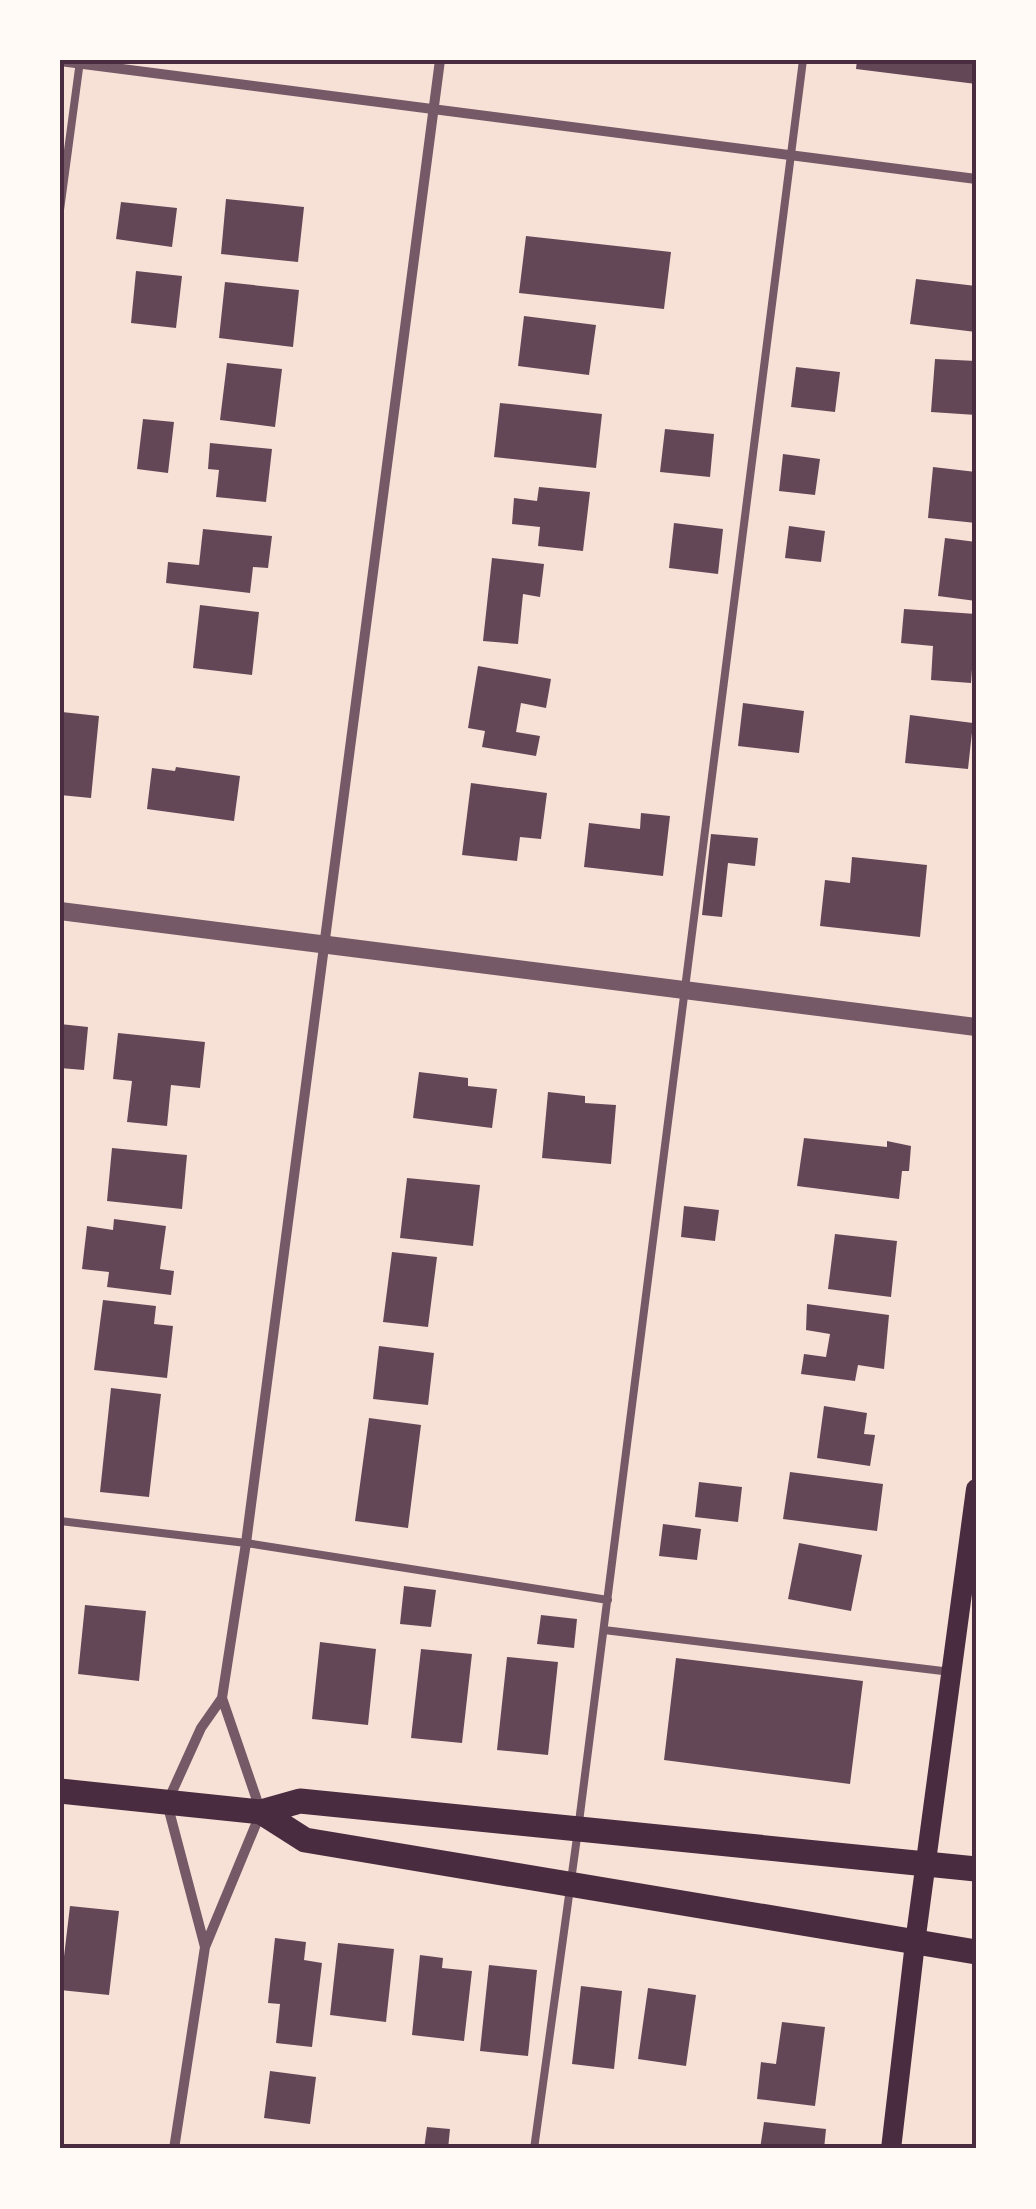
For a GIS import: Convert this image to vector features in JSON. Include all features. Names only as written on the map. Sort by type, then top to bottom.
[{"type":"main road","points":[[891,2149],[951,1672],[968,1612],[976,1489]]},
{"type":"main road","points":[[60,1791],[261,1812],[300,1801],[976,1869]]},
{"type":"main road","points":[[261,1812],[304,1840],[976,1952]]},
{"type":"street","points":[[205,1947],[167,1803],[201,1728],[222,1698],[246,1543],[440,60]]},
{"type":"street","points":[[60,61],[976,179]]},
{"type":"street","points":[[60,911],[976,1027]]},
{"type":"street","points":[[174,2149],[205,1947],[261,1812],[222,1698]]},
{"type":"lane","points":[[534,2149],[608,1600],[803,60]]},
{"type":"lane","points":[[60,210],[80,62]]},
{"type":"lane","points":[[60,1521],[246,1543],[608,1600]]},
{"type":"lane","points":[[604,1630],[951,1672]]},
{"type":"building","points":[[857,60],[976,60],[976,84],[856,69]]},
{"type":"building","points":[[226,199],[304,207],[298,262],[221,254]]},
{"type":"building","points":[[121,202],[177,208],[172,247],[116,239]]},
{"type":"building","points":[[526,236],[671,252],[664,309],[519,293]]},
{"type":"building","points":[[136,271],[182,276],[176,328],[131,323]]},
{"type":"building","points":[[916,279],[976,286],[976,332],[910,324]]},
{"type":"building","points":[[225,282],[299,290],[293,347],[219,338]]},
{"type":"building","points":[[524,316],[596,325],[589,375],[518,366]]},
{"type":"building","points":[[935,359],[976,361],[976,415],[931,412]]},
{"type":"building","points":[[227,363],[282,369],[275,427],[220,420]]},
{"type":"building","points":[[796,367],[840,372],[835,412],[791,407]]},
{"type":"building","points":[[500,403],[602,414],[596,468],[494,457]]},
{"type":"building","points":[[143,419],[174,422],[168,473],[137,469]]},
{"type":"building","points":[[665,429],[714,434],[710,477],[660,472]]},
{"type":"building","points":[[210,443],[272,449],[266,502],[216,497],[219,470],[208,469]]},
{"type":"building","points":[[783,454],[820,459],[815,495],[779,491]]},
{"type":"building","points":[[933,467],[976,472],[976,523],[928,518]]},
{"type":"building","points":[[539,487],[590,492],[583,551],[538,546],[540,527],[512,524],[514,498],[537,501]]},
{"type":"building","points":[[674,523],[723,529],[718,574],[669,568]]},
{"type":"building","points":[[789,526],[825,531],[821,562],[785,558]]},
{"type":"building","points":[[203,529],[272,536],[268,568],[253,567],[250,593],[166,583],[168,562],[199,565]]},
{"type":"building","points":[[945,538],[976,542],[976,601],[938,596]]},
{"type":"building","points":[[492,558],[544,564],[540,597],[523,594],[518,644],[483,641]]},
{"type":"building","points":[[200,605],[259,612],[252,675],[193,668]]},
{"type":"building","points":[[904,609],[976,614],[971,683],[931,680],[933,646],[901,643]]},
{"type":"building","points":[[478,666],[551,679],[546,708],[521,703],[516,732],[540,736],[536,756],[482,747],[485,731],[468,728]]},
{"type":"building","points":[[743,703],[804,711],[799,753],[738,746]]},
{"type":"building","points":[[62,712],[99,716],[91,798],[60,795]]},
{"type":"building","points":[[910,715],[973,723],[968,769],[905,763]]},
{"type":"building","points":[[176,767],[240,776],[234,821],[147,809],[152,768],[175,771]]},
{"type":"building","points":[[471,783],[547,793],[541,839],[520,837],[517,861],[462,855]]},
{"type":"building","points":[[641,813],[670,816],[663,876],[584,867],[589,823],[640,829]]},
{"type":"building","points":[[711,834],[758,838],[755,866],[728,863],[722,917],[702,915]]},
{"type":"building","points":[[852,857],[927,865],[920,937],[820,926],[825,880],[850,883]]},
{"type":"building","points":[[60,1024],[88,1027],[84,1070],[60,1068]]},
{"type":"building","points":[[118,1033],[205,1042],[200,1088],[171,1085],[167,1126],[127,1122],[132,1081],[113,1079]]},
{"type":"building","points":[[419,1072],[468,1078],[468,1086],[497,1089],[492,1128],[413,1118]]},
{"type":"building","points":[[548,1092],[585,1096],[585,1103],[616,1105],[611,1164],[542,1158]]},
{"type":"building","points":[[804,1138],[887,1147],[887,1141],[911,1146],[909,1171],[902,1171],[899,1199],[797,1186]]},
{"type":"building","points":[[112,1148],[187,1155],[182,1209],[107,1201]]},
{"type":"building","points":[[407,1178],[480,1185],[473,1246],[400,1238]]},
{"type":"building","points":[[684,1206],[719,1210],[715,1241],[681,1237]]},
{"type":"building","points":[[114,1219],[166,1226],[160,1269],[174,1271],[171,1295],[107,1287],[109,1272],[82,1269],[87,1226],[113,1230]]},
{"type":"building","points":[[835,1234],[897,1241],[891,1297],[828,1289]]},
{"type":"building","points":[[392,1252],[437,1257],[428,1327],[383,1322]]},
{"type":"building","points":[[103,1300],[156,1306],[154,1324],[173,1326],[167,1378],[94,1370]]},
{"type":"building","points":[[807,1304],[889,1315],[884,1369],[858,1365],[855,1381],[801,1374],[804,1354],[826,1357],[830,1334],[806,1330]]},
{"type":"building","points":[[379,1346],[434,1353],[428,1405],[373,1399]]},
{"type":"building","points":[[111,1388],[161,1394],[149,1497],[100,1492]]},
{"type":"building","points":[[824,1406],[867,1413],[864,1434],[875,1435],[870,1466],[817,1458]]},
{"type":"building","points":[[369,1418],[421,1425],[408,1528],[355,1521]]},
{"type":"building","points":[[790,1472],[883,1484],[877,1531],[783,1519]]},
{"type":"building","points":[[699,1482],[742,1487],[738,1522],[695,1517]]},
{"type":"building","points":[[663,1524],[701,1529],[697,1560],[659,1556]]},
{"type":"building","points":[[799,1543],[862,1555],[851,1611],[788,1599]]},
{"type":"building","points":[[404,1586],[436,1590],[431,1627],[400,1624]]},
{"type":"building","points":[[85,1605],[146,1611],[139,1681],[78,1674]]},
{"type":"building","points":[[541,1615],[577,1619],[574,1648],[537,1644]]},
{"type":"building","points":[[320,1642],[376,1649],[368,1725],[312,1719]]},
{"type":"building","points":[[421,1649],[472,1654],[462,1743],[411,1738]]},
{"type":"building","points":[[507,1657],[558,1662],[548,1755],[497,1750]]},
{"type":"building","points":[[676,1658],[863,1681],[850,1784],[664,1760]]},
{"type":"building","points":[[70,1906],[119,1911],[109,1995],[60,1990]]},
{"type":"building","points":[[275,1938],[306,1942],[304,1960],[322,1963],[312,2047],[276,2043],[280,2004],[268,2003]]},
{"type":"building","points":[[338,1943],[394,1949],[386,2022],[330,2015]]},
{"type":"building","points":[[420,1955],[443,1958],[442,1968],[472,1971],[464,2041],[412,2035]]},
{"type":"building","points":[[489,1965],[537,1970],[528,2056],[480,2051]]},
{"type":"building","points":[[581,1986],[622,1991],[614,2069],[572,2064]]},
{"type":"building","points":[[648,1988],[696,1995],[686,2066],[638,2059]]},
{"type":"building","points":[[782,2022],[825,2027],[815,2106],[757,2099],[761,2062],[776,2064]]},
{"type":"building","points":[[270,2071],[316,2077],[310,2124],[264,2118]]},
{"type":"building","points":[[764,2122],[826,2129],[824,2149],[760,2149]]},
{"type":"building","points":[[427,2127],[450,2129],[448,2149],[424,2149]]}]
